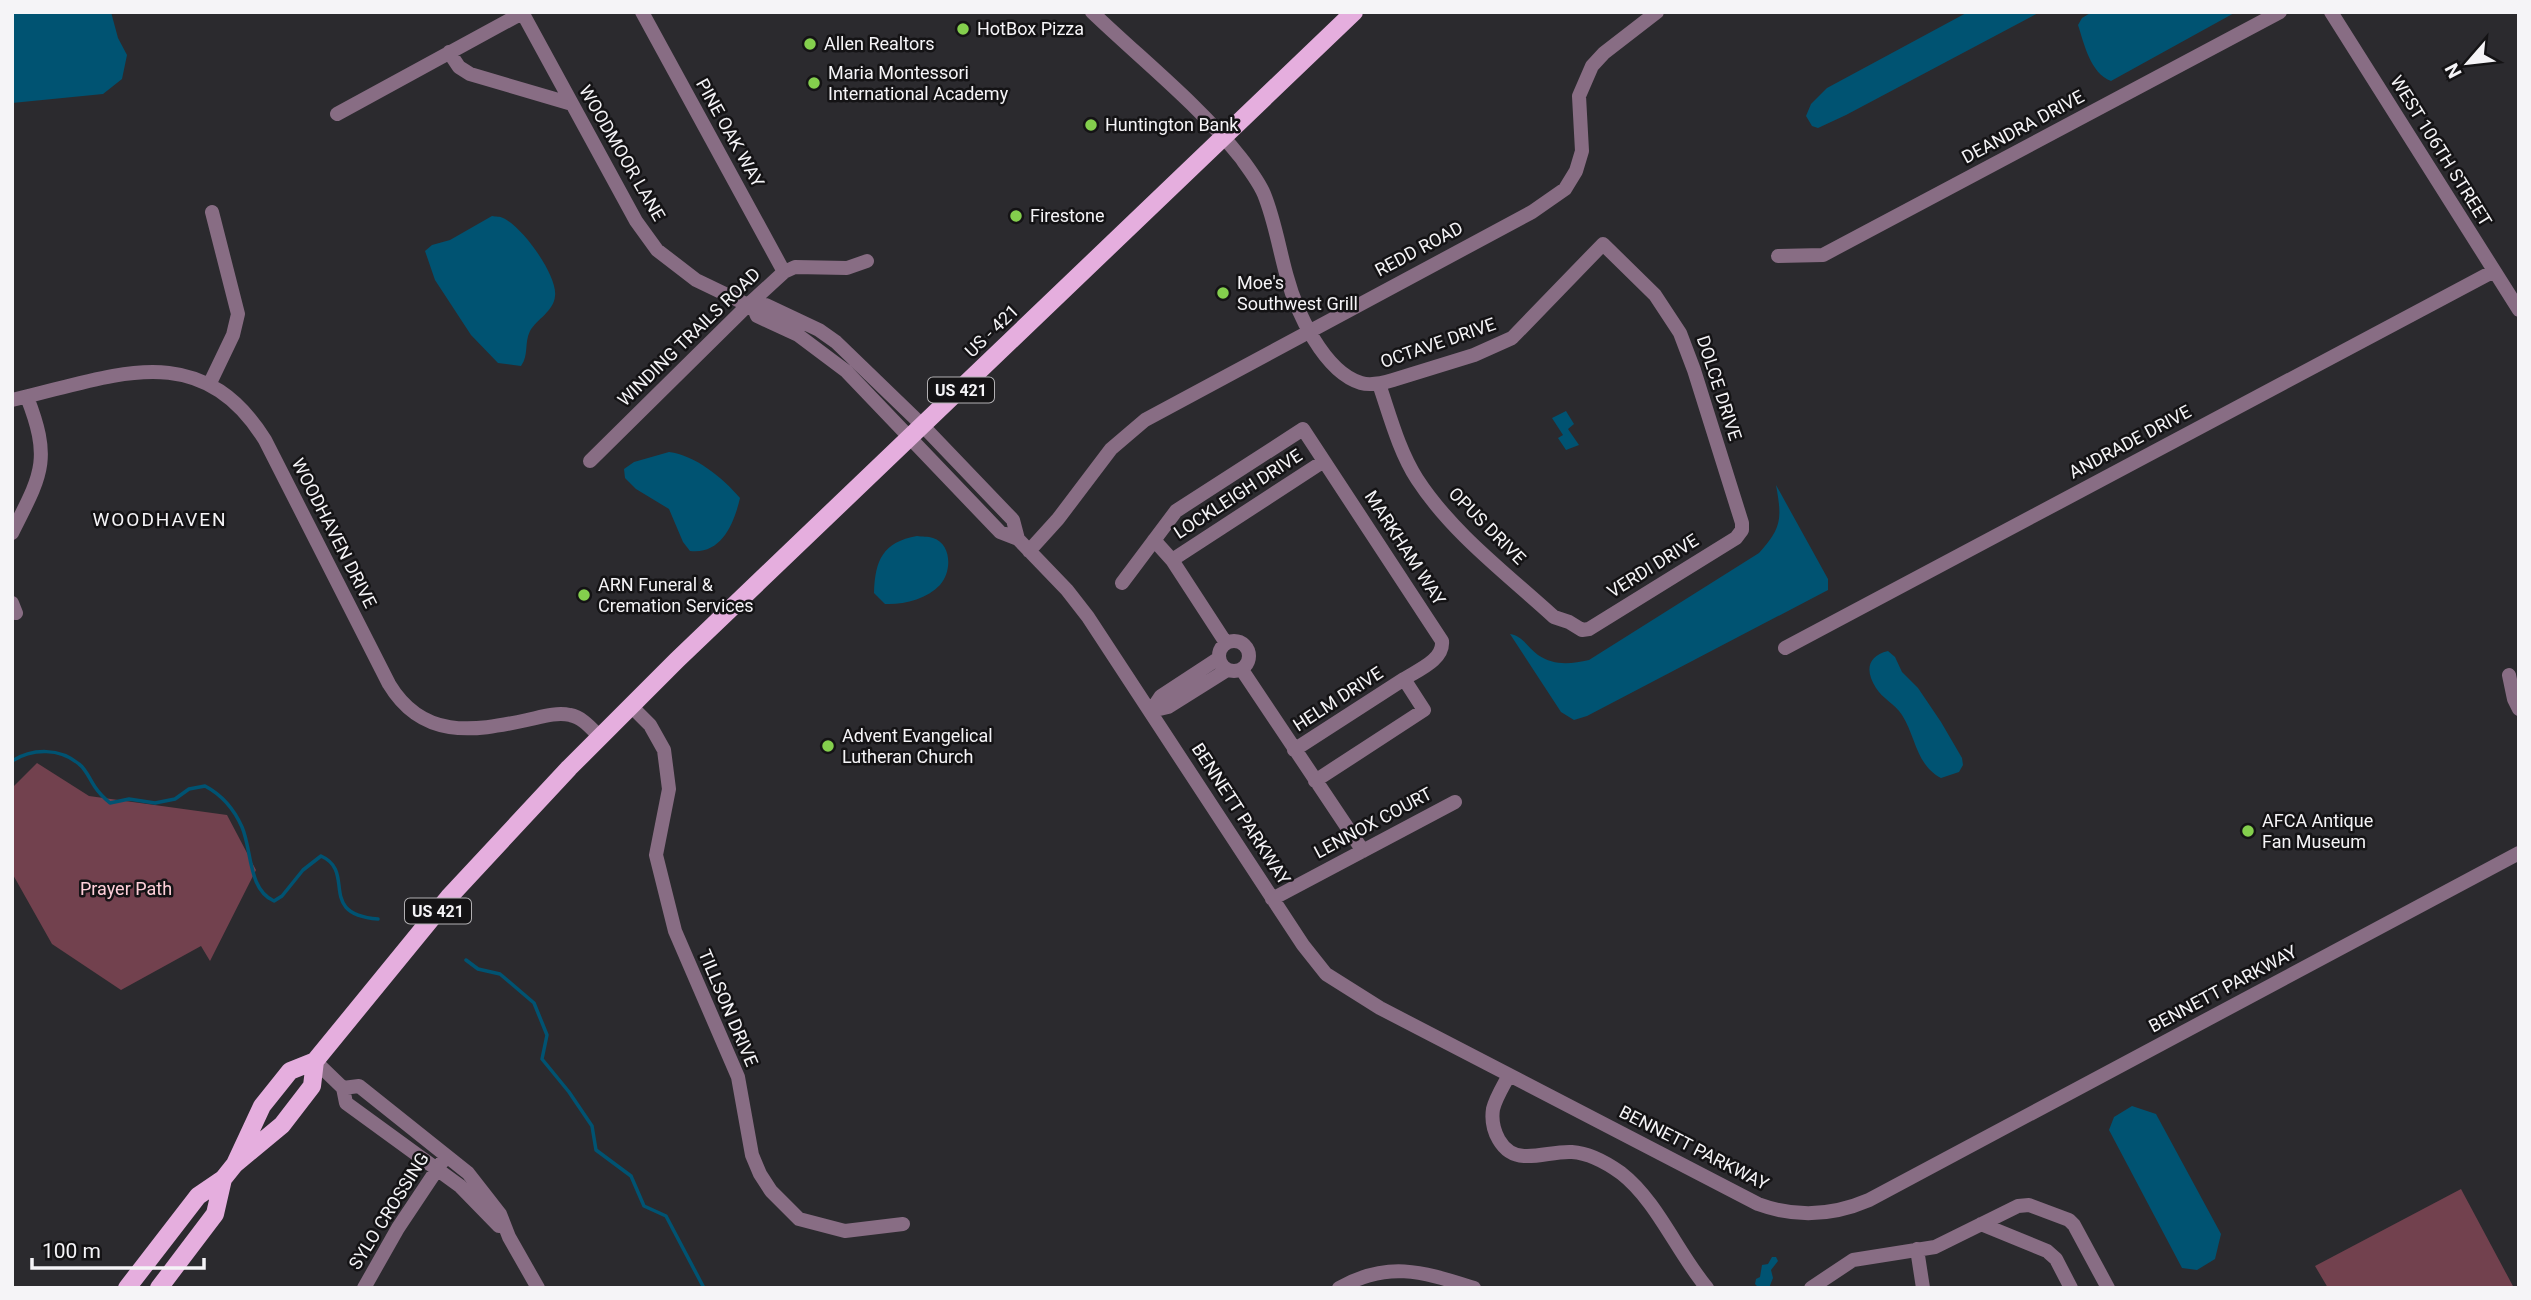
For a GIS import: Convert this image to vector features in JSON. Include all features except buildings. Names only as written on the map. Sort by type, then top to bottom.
[{"type":"main road","name":"US - 421","points":[[315,1061],[449,897],[569,768],[1354,12]]},
{"type":"main road","name":"US 421","points":[[127,1288],[198,1196],[223,1179],[235,1164],[282,1125],[312,1086],[315,1061],[290,1071],[262,1106],[235,1164]]},
{"type":"main road","points":[[159,1288],[215,1214],[223,1179]]},
{"type":"main road","points":[[113,1288],[174,1208],[198,1196]]},
{"type":"street","points":[[337,114],[523,12]]},
{"type":"street","name":"WOODMOOR LANE","points":[[523,12],[636,221],[657,250],[696,280],[751,305],[757,316],[798,335],[838,365],[893,418],[916,432]]},
{"type":"street","name":"PINE OAK WAY","points":[[642,12],[784,272]]},
{"type":"street","name":"OCTAVE DRIVE","points":[[1092,12],[1206,118],[1242,159],[1263,191],[1287,278],[1310,331],[1331,363],[1362,383],[1379,384],[1474,355],[1512,338],[1603,244]]},
{"type":"street","name":"REDD ROAD","points":[[1029,551],[1058,519],[1111,449],[1131,430],[1163,410],[1532,212],[1564,189],[1576,171],[1582,151],[1579,96],[1592,66],[1657,12]]},
{"type":"street","name":"DEANDRA DRIVE","points":[[1778,256],[1823,255],[2280,12]]},
{"type":"street","name":"WEST 106TH STREET","points":[[2331,12],[2519,310]]},
{"type":"street","points":[[449,52],[459,67],[470,74],[572,104]]},
{"type":"street","points":[[210,383],[233,335],[238,314],[212,212]]},
{"type":"street","name":"DOLCE DRIVE","points":[[1603,244],[1655,295],[1680,333],[1695,370],[1742,530]]},
{"type":"street","name":"WINDING TRAILS ROAD","points":[[590,461],[784,272],[795,267],[847,268],[867,261]]},
{"type":"street","name":"ANDRADE DRIVE","points":[[1784,648],[2494,271]]},
{"type":"street","name":"WOODHAVEN DRIVE","points":[[19,399],[141,372],[180,374],[210,383],[236,404],[265,440],[389,684],[405,706],[431,722],[458,730],[475,730],[568,714],[583,720],[600,737]]},
{"type":"street","name":"OPUS DRIVE","points":[[1379,384],[1416,478],[1447,518],[1554,617],[1582,630]]},
{"type":"street","points":[[12,533],[35,487],[41,468],[40,443],[19,399]]},
{"type":"street","name":"MARKHAM WAY","points":[[1303,429],[1442,641],[1439,655],[1404,679]]},
{"type":"street","name":"LOCKLEIGH DRIVE","points":[[1122,583],[1176,511],[1303,429]]},
{"type":"street","name":"BENNETT PARKWAY","points":[[916,432],[1000,531],[1018,539],[1067,590],[1088,617],[1303,945],[1326,974],[1380,1007],[1509,1075],[1772,1209],[1802,1214],[1838,1211],[1869,1200],[2519,853]]},
{"type":"street","name":"LOCKLEIGH DRIVE","points":[[1172,560],[1324,461]]},
{"type":"street","name":"VERDI DRIVE","points":[[1582,630],[1590,629],[1736,538],[1742,530]]},
{"type":"street","points":[[1154,540],[1172,560],[1226,643]]},
{"type":"street","points":[[1151,711],[1168,707],[1235,670],[1250,658],[1247,648],[1240,642],[1226,643],[1220,650],[1221,665],[1235,670],[1363,851]]},
{"type":"street","points":[[1151,711],[1161,696],[1219,658]]},
{"type":"street","points":[[2509,675],[2519,709]]},
{"type":"street","name":"HELM DRIVE","points":[[1294,750],[1404,679],[1424,710],[1315,781]]},
{"type":"street","name":"TILLSON DRIVE","points":[[631,706],[650,725],[664,750],[669,789],[656,855],[675,931],[738,1077],[752,1155],[760,1174],[771,1191],[799,1219],[845,1230],[903,1224]]},
{"type":"street","name":"LENNOX COURT","points":[[1272,898],[1455,802]]},
{"type":"street","points":[[315,1061],[344,1088],[346,1103],[468,1193],[509,1237]]},
{"type":"street","points":[[1509,1075],[1494,1106],[1492,1123],[1504,1148],[1512,1154],[1522,1156],[1573,1152],[1602,1161],[1619,1171],[1635,1185],[1707,1288]]},
{"type":"street","points":[[344,1088],[359,1086],[468,1173],[500,1214],[509,1237],[538,1288]]},
{"type":"street","name":"SYLO CROSSING","points":[[364,1288],[398,1228],[447,1155]]},
{"type":"street","points":[[1811,1288],[1853,1260],[1935,1247],[2018,1206],[2029,1205],[2069,1220],[2074,1225],[2108,1288]]},
{"type":"street","points":[[1981,1224],[2047,1251],[2056,1259],[2071,1288]]},
{"type":"street","points":[[1917,1249],[1923,1288]]},
{"type":"street","points":[[1339,1288],[1364,1276],[1397,1270],[1432,1274],[1474,1288]]},
{"type":"green space","name":"Prayer Path","points":[[37,763],[89,796],[227,815],[256,870],[210,961],[201,946],[121,990],[52,944],[12,873],[12,788]]},
{"type":"green space","points":[[2461,1189],[2514,1288],[2328,1288],[2315,1266]]},
{"type":"water","points":[[12,12],[111,12],[118,38],[127,55],[122,79],[103,94],[12,103]]},
{"type":"water","points":[[1968,12],[2040,12],[1846,115],[1818,128],[1812,126],[1806,116],[1811,104],[1827,88]]},
{"type":"water","points":[[2092,12],[2236,12],[2111,81],[2093,65],[2078,25],[2082,18]]},
{"type":"water","points":[[492,216],[502,217],[511,223],[529,241],[551,276],[554,287],[552,306],[530,331],[521,366],[498,363],[471,335],[435,280],[425,251]]},
{"type":"water","points":[[1566,411],[1574,424],[1568,429],[1579,445],[1566,450],[1558,438],[1563,435],[1552,418]]},
{"type":"water","points":[[669,452],[689,458],[708,469],[740,498],[730,527],[718,543],[710,548],[690,551],[683,542],[669,509],[636,489],[625,478],[624,469],[634,462]]},
{"type":"water","points":[[1776,485],[1828,579],[1828,590],[1587,716],[1574,720],[1561,712],[1510,634],[1550,661],[1569,663],[1589,660],[1759,553],[1772,536],[1778,522]]},
{"type":"water","points":[[917,536],[933,538],[944,546],[948,559],[947,573],[935,590],[922,597],[907,602],[885,604],[874,593],[879,562],[883,554],[896,543]]},
{"type":"water","points":[[1888,651],[1941,722],[1962,758],[1963,765],[1959,772],[1941,778],[1926,766],[1902,715],[1876,688],[1870,676],[1870,665],[1876,656]]},
{"type":"water","points":[[2132,1106],[2156,1114],[2221,1234],[2215,1259],[2197,1270],[2182,1268],[2109,1130],[2114,1117]]},
{"type":"water","points":[[1772,1257],[1776,1257],[1778,1261],[1771,1270],[1773,1278],[1769,1288],[1758,1287],[1755,1284],[1760,1277],[1762,1265],[1768,1264]]},
{"type":"waterway","points":[[12,761],[37,752],[63,755],[81,766],[110,803],[129,799],[155,803],[175,799],[189,789],[205,786],[222,798],[239,820],[255,879],[266,896],[274,901],[282,896],[303,870],[321,856],[331,863],[336,872],[342,901],[348,909],[359,916],[378,919]]},
{"type":"waterway","points":[[466,960],[478,969],[500,974],[534,1003],[547,1035],[542,1059],[592,1126],[596,1150],[631,1176],[644,1206],[666,1216],[704,1288]]},
{"type":"place","name":"HotBox Pizza","points":[[963,29]]},
{"type":"place","name":"Allen Realtors","points":[[810,44]]},
{"type":"place","name":"Maria Montessori International Academy","points":[[814,83]]},
{"type":"place","name":"Huntington Bank","points":[[1091,125]]},
{"type":"place","name":"Firestone","points":[[1016,216]]},
{"type":"place","name":"Moe's Southwest Grill","points":[[1223,293]]},
{"type":"place","name":"ARN Funeral & Cremation Services","points":[[584,595]]},
{"type":"place","name":"Advent Evangelical Lutheran Church","points":[[828,746]]},
{"type":"place","name":"AFCA Antique Fan Museum","points":[[2248,831]]},
{"type":"district","name":"WOODHAVEN","points":[[160,519]]}]
